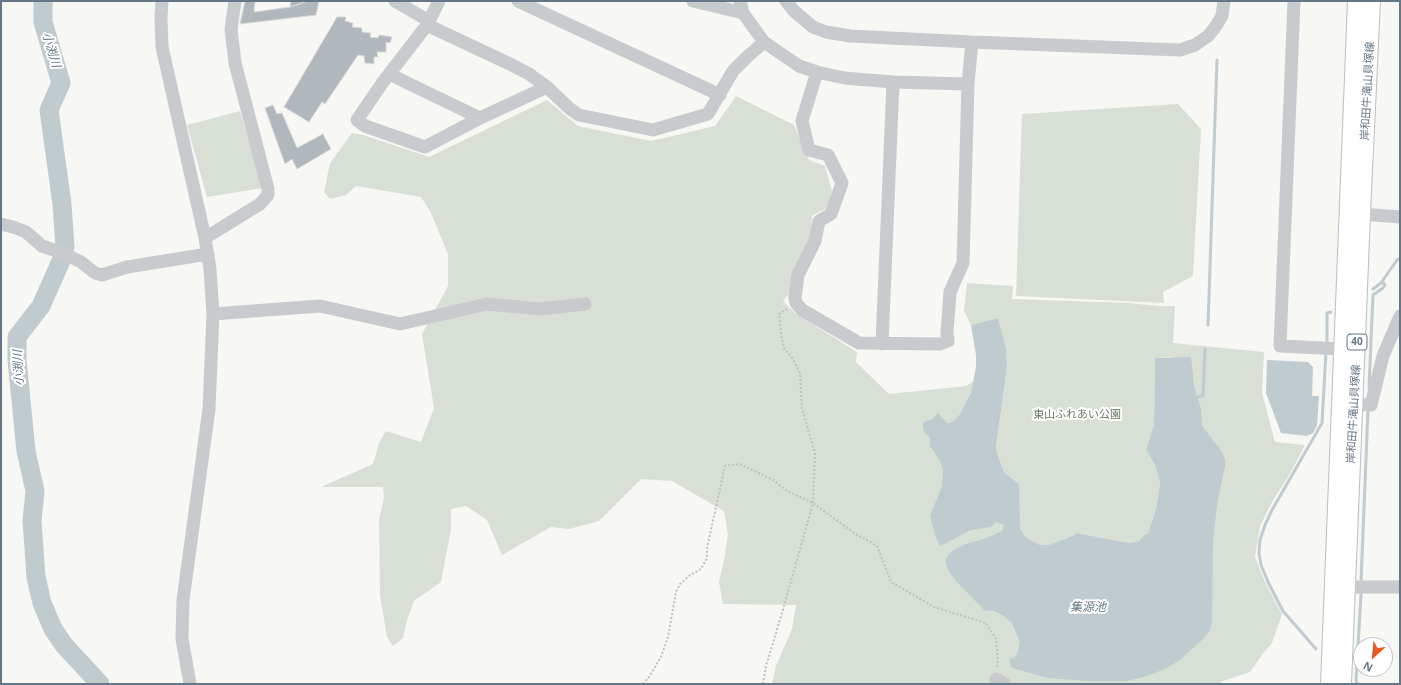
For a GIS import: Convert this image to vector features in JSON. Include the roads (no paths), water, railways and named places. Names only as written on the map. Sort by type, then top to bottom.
[{"type":"main road","name":"岸和田牛滝山貝塚線","points":[[1329,684],[1356,1]]},
{"type":"main road","name":"岸和田牛滝山貝塚線","points":[[1343,684],[1372,1]]},
{"type":"street","points":[[162,1],[162,48],[205,238],[210,269],[213,314],[209,409],[183,600],[182,639],[190,684]]},
{"type":"street","points":[[205,238],[260,204],[268,196],[268,189],[235,64],[231,29],[235,1]]},
{"type":"street","points":[[395,1],[428,23],[528,74],[547,87],[579,115],[653,130],[708,114],[733,71],[764,42]]},
{"type":"street","points":[[439,1],[428,23],[389,74],[357,120],[365,126],[426,147],[480,118],[547,87]]},
{"type":"street","points":[[518,1],[720,94]]},
{"type":"street","points":[[693,1],[742,7],[764,42],[799,66],[817,72],[844,78],[893,82],[968,84]]},
{"type":"street","points":[[786,1],[806,22],[813,27],[826,32],[850,36],[1180,50],[1195,45],[1208,36],[1222,16],[1224,1]]},
{"type":"street","points":[[1294,1],[1280,346],[1343,349]]},
{"type":"street","points":[[817,72],[802,121],[809,150],[828,155],[842,183],[831,214],[819,221],[815,241],[798,275],[795,298],[796,303],[802,310],[859,343],[940,344],[948,341],[947,333],[950,292],[963,263],[968,84],[972,42]]},
{"type":"street","points":[[389,74],[480,118]]},
{"type":"street","points":[[882,344],[893,82]]},
{"type":"street","points":[[1362,214],[1400,217]]},
{"type":"street","points":[[1,224],[26,232],[42,246],[63,253],[81,262],[95,273],[102,274],[127,267],[208,254]]},
{"type":"street","points":[[213,314],[320,306],[400,324],[487,304],[540,309],[585,304]]},
{"type":"street","points":[[1354,404],[1371,404],[1383,356],[1400,316]]},
{"type":"street","points":[[1347,586],[1400,587]]},
{"type":"water","name":"集源池","points":[[998,318],[1006,348],[1007,367],[996,447],[997,453],[1004,472],[1019,484],[1020,528],[1024,535],[1040,545],[1048,545],[1077,533],[1129,543],[1139,541],[1148,533],[1156,508],[1160,483],[1155,465],[1146,450],[1154,424],[1155,358],[1191,357],[1194,385],[1201,409],[1202,426],[1220,449],[1225,459],[1225,466],[1217,504],[1213,543],[1212,622],[1210,630],[1204,638],[1180,660],[1167,668],[1147,676],[1127,681],[1088,681],[1048,678],[1012,668],[1009,659],[1015,658],[1020,642],[1012,623],[1002,615],[991,610],[985,611],[949,572],[946,564],[946,558],[952,551],[963,545],[989,537],[1002,531],[1004,525],[996,522],[991,527],[971,530],[940,546],[935,535],[930,516],[942,486],[943,469],[939,459],[930,446],[930,438],[923,430],[923,422],[932,419],[938,413],[947,423],[952,422],[960,414],[971,393],[976,367],[976,355],[971,325]]},
{"type":"water","points":[[1267,360],[1308,362],[1313,367],[1312,396],[1319,396],[1317,425],[1313,433],[1307,436],[1281,433],[1266,393]]},
{"type":"waterway","name":"小渕川","points":[[43,1],[43,22],[61,83],[49,110],[62,204],[65,247],[61,261],[41,306],[17,337],[17,360],[26,451],[35,491],[32,521],[36,577],[42,603],[53,629],[64,645],[100,684]]},
{"type":"waterway","points":[[1208,325],[1217,60]]},
{"type":"waterway","points":[[1373,289],[1381,283],[1400,258]]},
{"type":"waterway","points":[[1369,388],[1373,295],[1385,285],[1382,281]]},
{"type":"waterway","points":[[1327,344],[1327,313],[1331,312]]},
{"type":"waterway","points":[[1197,397],[1203,396],[1205,349]]},
{"type":"waterway","points":[[1316,649],[1283,611],[1261,565],[1259,553],[1260,540],[1272,510],[1322,423],[1326,352]]},
{"type":"waterway","points":[[1361,582],[1368,410]]},
{"type":"waterway","points":[[1358,684],[1356,681],[1361,594]]},
{"type":"park label","name":"東山ふれあい公園","points":[[1077,415]]}]
